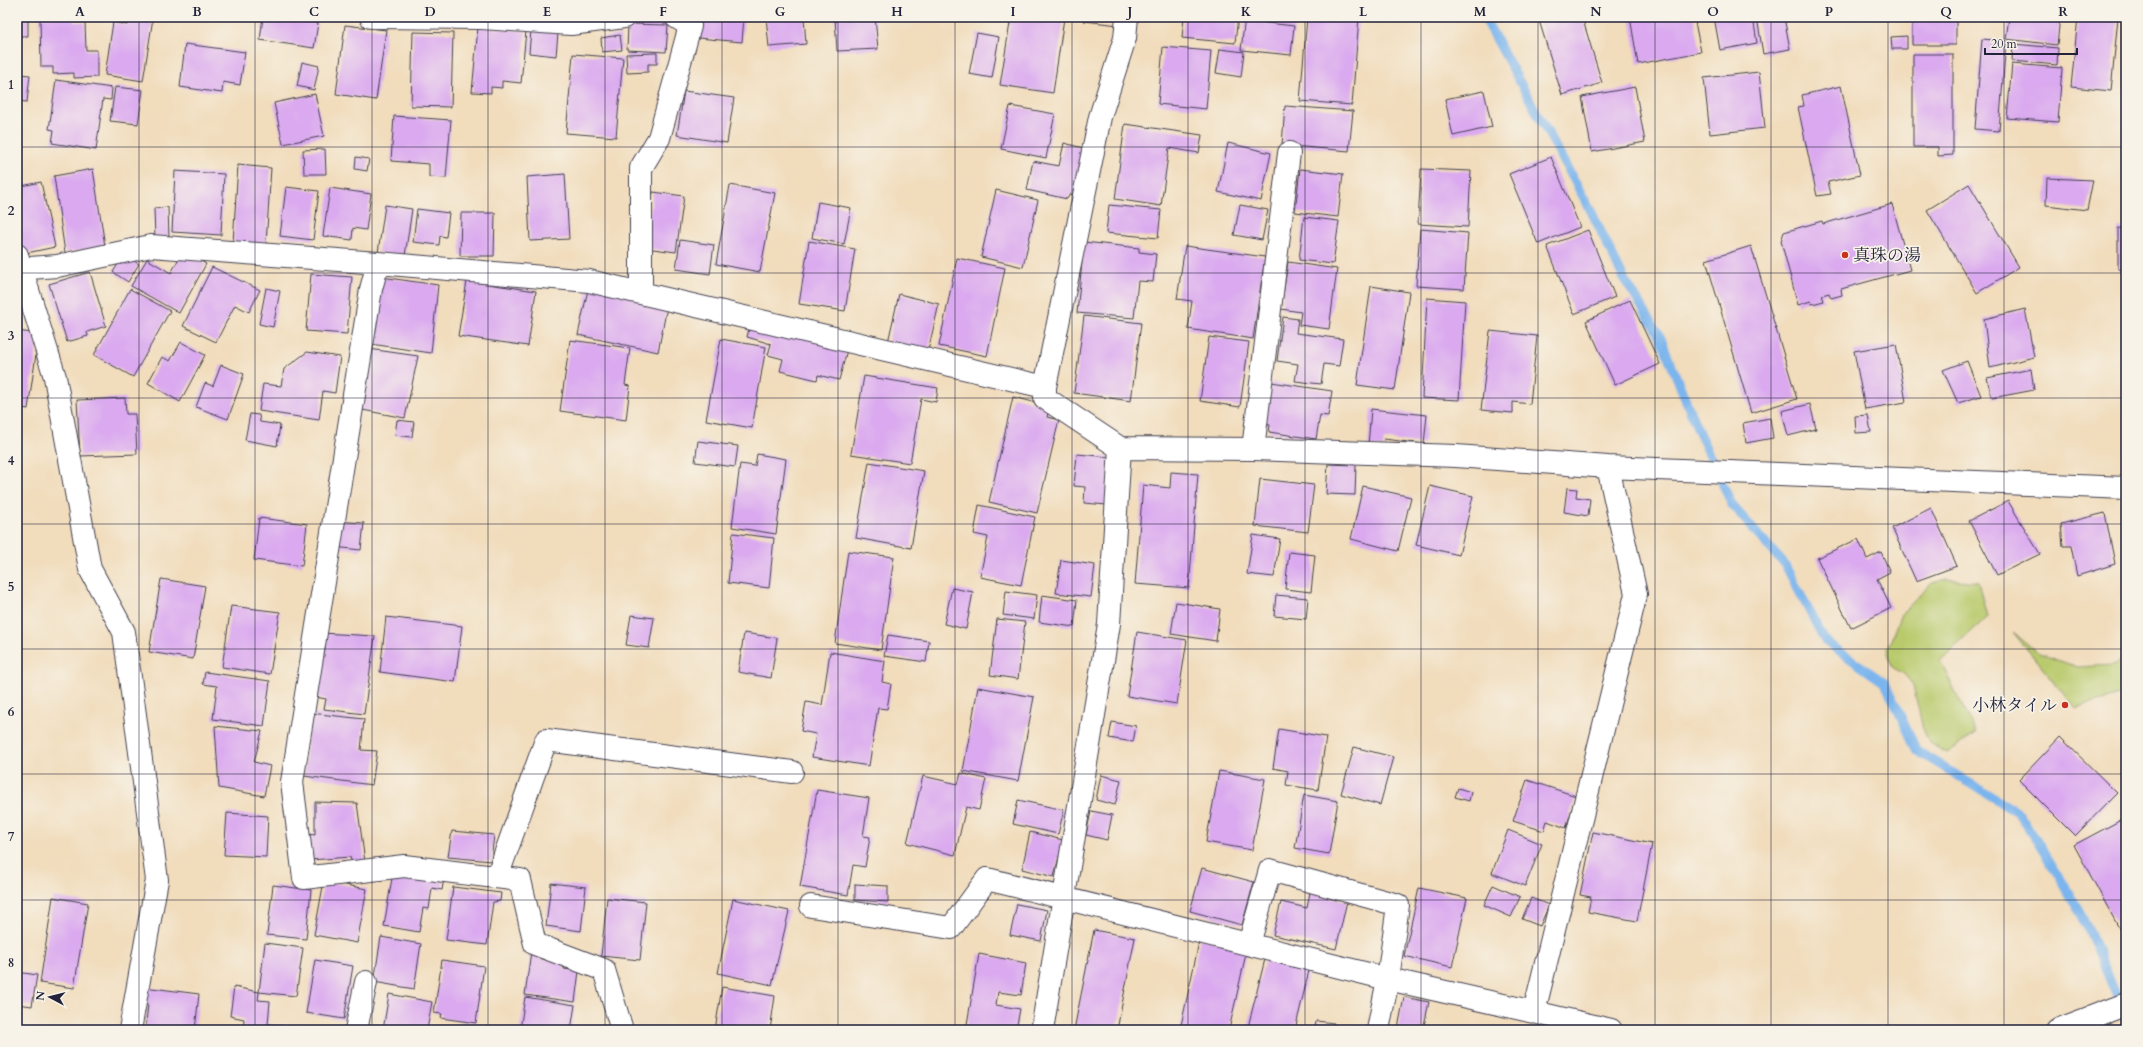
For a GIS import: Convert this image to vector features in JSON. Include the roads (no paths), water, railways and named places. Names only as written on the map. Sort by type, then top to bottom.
[{"type":"street","points":[[371,17],[463,17],[571,24],[624,17]]},
{"type":"street","points":[[641,292],[641,168],[659,138],[690,26],[676,17]]},
{"type":"street","points":[[1127,17],[1125,38],[1100,117],[1045,387],[1045,398],[1120,448],[1253,448],[1456,456],[1608,467],[2126,488]]},
{"type":"street","points":[[1253,448],[1289,153]]},
{"type":"street","points":[[130,1030],[158,880],[124,632],[90,569],[55,377],[19,264],[57,266],[151,246],[589,281],[1045,387]]},
{"type":"street","points":[[378,263],[370,297],[292,782],[304,878],[404,866],[520,880],[535,944],[604,970],[622,1030]]},
{"type":"street","points":[[1042,1030],[1109,624],[1120,448]]},
{"type":"street","points":[[1534,1012],[1636,594],[1608,467]]},
{"type":"street","points":[[497,877],[546,740],[792,772]]},
{"type":"street","points":[[1249,944],[1270,870],[1398,905],[1388,979],[1378,1030]]},
{"type":"street","points":[[811,906],[951,928],[987,879],[1388,979],[1611,1030]]},
{"type":"street","points":[[356,1030],[366,982]]},
{"type":"street","points":[[2057,1030],[2121,1006]]},
{"type":"waterway","points":[[1484,17],[1591,211],[1623,277],[1660,336],[1694,421],[1732,505],[1785,565],[1825,641],[1885,683],[1917,751],[2019,813],[2062,881],[2087,926],[2126,1018]]},
{"type":"place","name":"真珠の湯","points":[[1845,255]]},
{"type":"place","name":"小林タイル","points":[[2065,705]]}]
